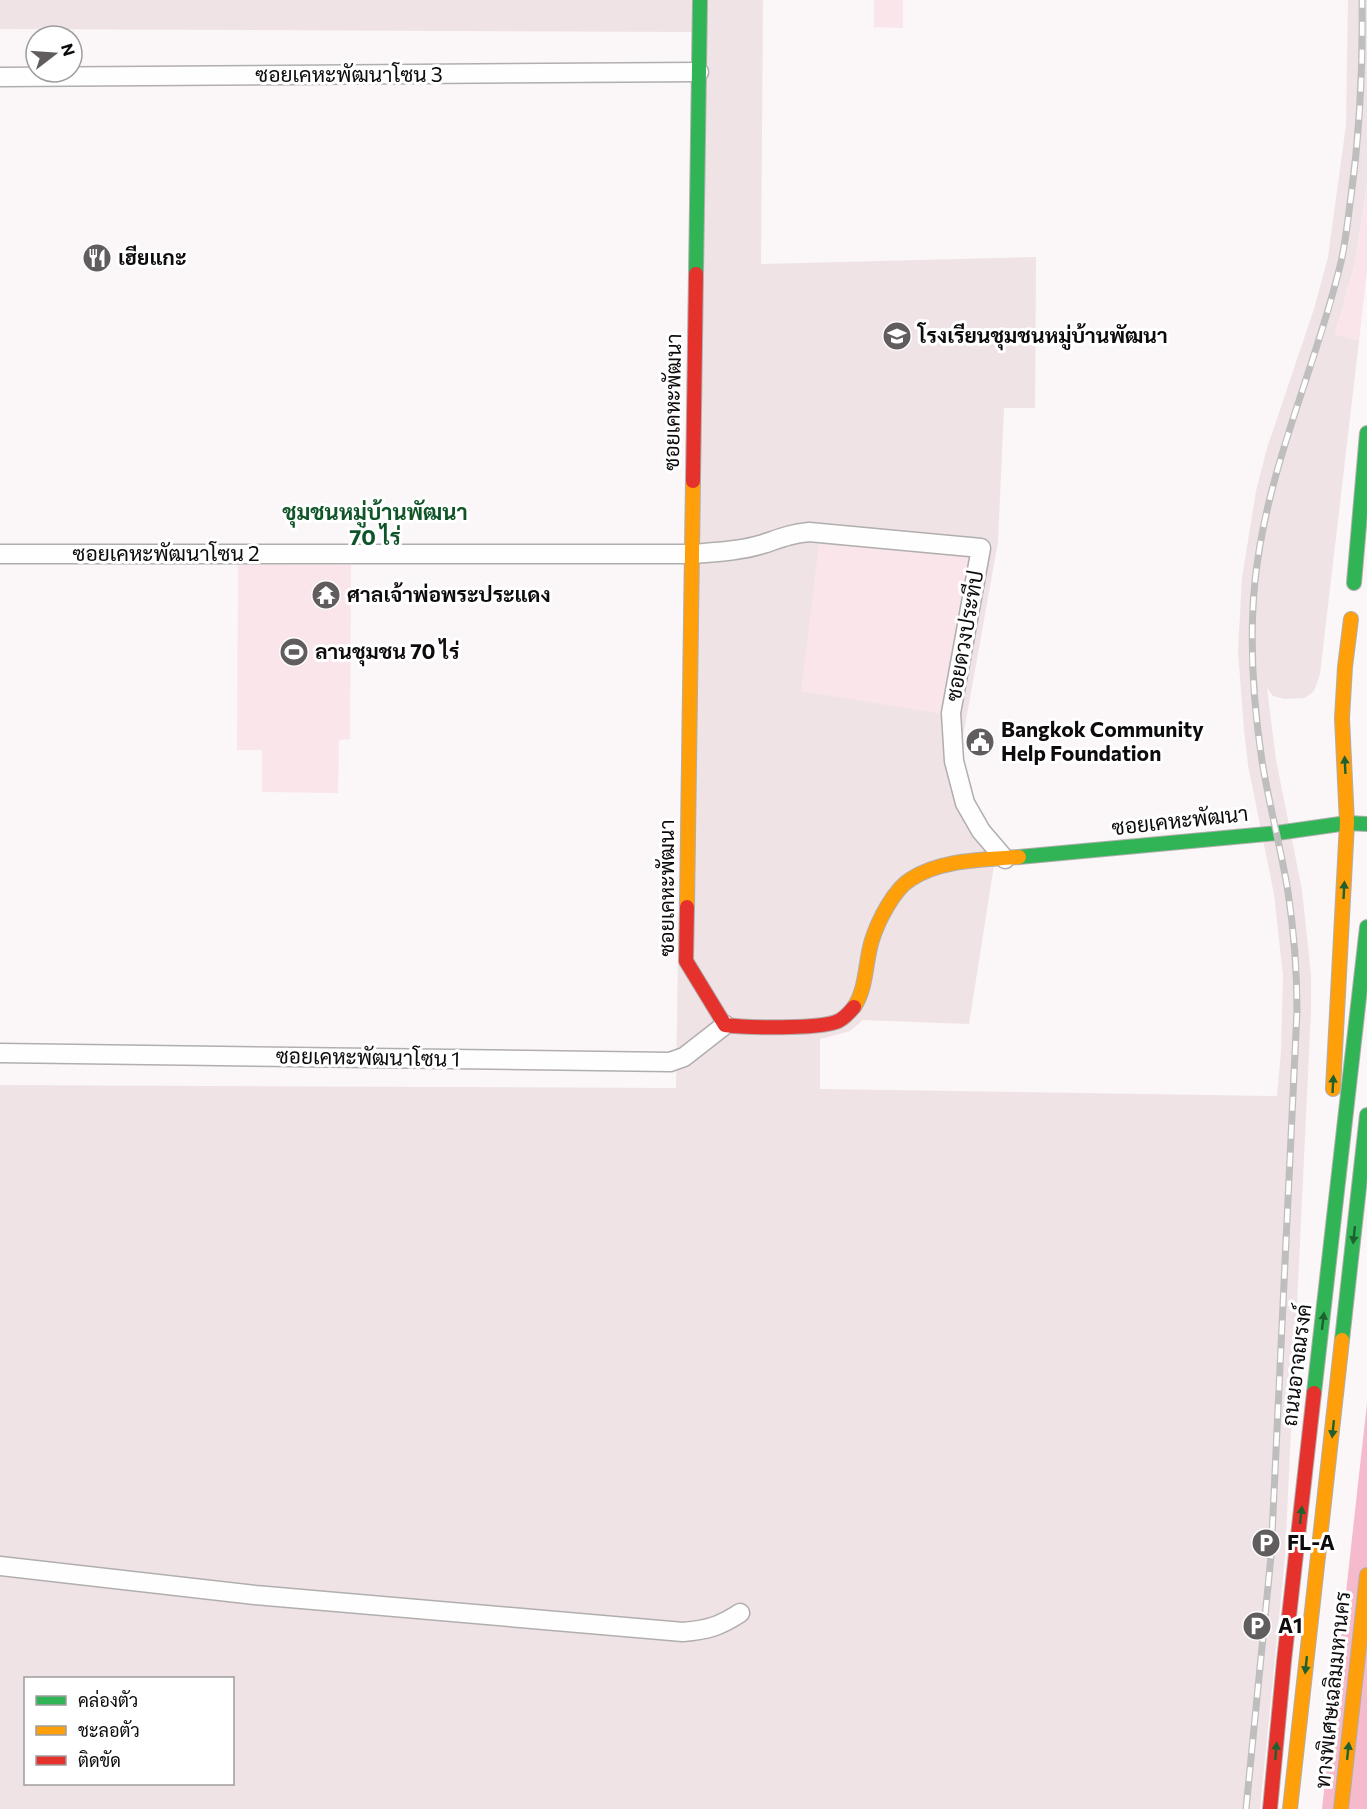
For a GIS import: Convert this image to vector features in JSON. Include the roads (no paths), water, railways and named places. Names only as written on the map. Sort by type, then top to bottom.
[{"type":"main road","name":"ซอยเคหะพัฒนา","points":[[700,0],[686,961],[725,1025],[741,1027],[836,1022],[849,1014],[860,998],[872,940],[891,901],[910,879],[963,861],[1277,833],[1347,823],[1367,824]]},
{"type":"main road","points":[[1354,583],[1367,433]]},
{"type":"main road","points":[[1332,1101],[1347,823],[1342,718],[1351,619]]},
{"type":"main road","name":"ถนนอาจณรงค์","points":[[1270,1809],[1284,1661],[1367,927]]},
{"type":"main road","name":"ถนนอาจณรงค์","points":[[1290,1809],[1367,1115]]},
{"type":"main road","points":[[1329,1269],[1331,1123]]},
{"type":"main road","name":"ทางพิเศษเฉลิมมหานคร","points":[[1341,1809],[1367,1575]]},
{"type":"street","name":"ซอยเคหะพัฒนาโซน 3","points":[[0,77],[699,72]]},
{"type":"street","name":"ซอยดวงประทีป","points":[[692,554],[728,551],[763,544],[787,535],[809,532],[981,548],[951,713],[954,761],[965,802],[981,831],[1005,859]]},
{"type":"street","name":"ซอยเคหะพัฒนาโซน 2","points":[[0,554],[692,554]]},
{"type":"street","name":"ซอยเคหะพัฒนาโซน 1","points":[[0,1053],[670,1062],[684,1057],[725,1025]]},
{"type":"street","points":[[0,1566],[255,1595],[683,1632],[705,1631],[740,1613]]},
{"type":"railway","points":[[1246,1809],[1271,1556],[1297,1011],[1296,966],[1290,907],[1262,761],[1256,716],[1252,648],[1253,603],[1261,539],[1270,498],[1330,302],[1344,246],[1359,122],[1362,0]]},
{"type":"place","name":"เฮียแกะ","points":[[97,258]]},
{"type":"place","name":"โรงเรียนชุมชนหมู่บ้านพัฒนา","points":[[897,336]]},
{"type":"place","name":"ศาลเจ้าพ่อพระประแดง","points":[[326,595]]},
{"type":"place","name":"ลานชุมชน 70 ไร่","points":[[294,652]]},
{"type":"place","name":"Bangkok Community Help Foundation","points":[[980,742]]},
{"type":"place","name":"FL-A","points":[[1266,1543]]},
{"type":"place","name":"A1","points":[[1257,1626]]},
{"type":"district","name":"ชุมชนหมู่บ้านพัฒนา 70 ไร่","points":[[375,524]]}]
